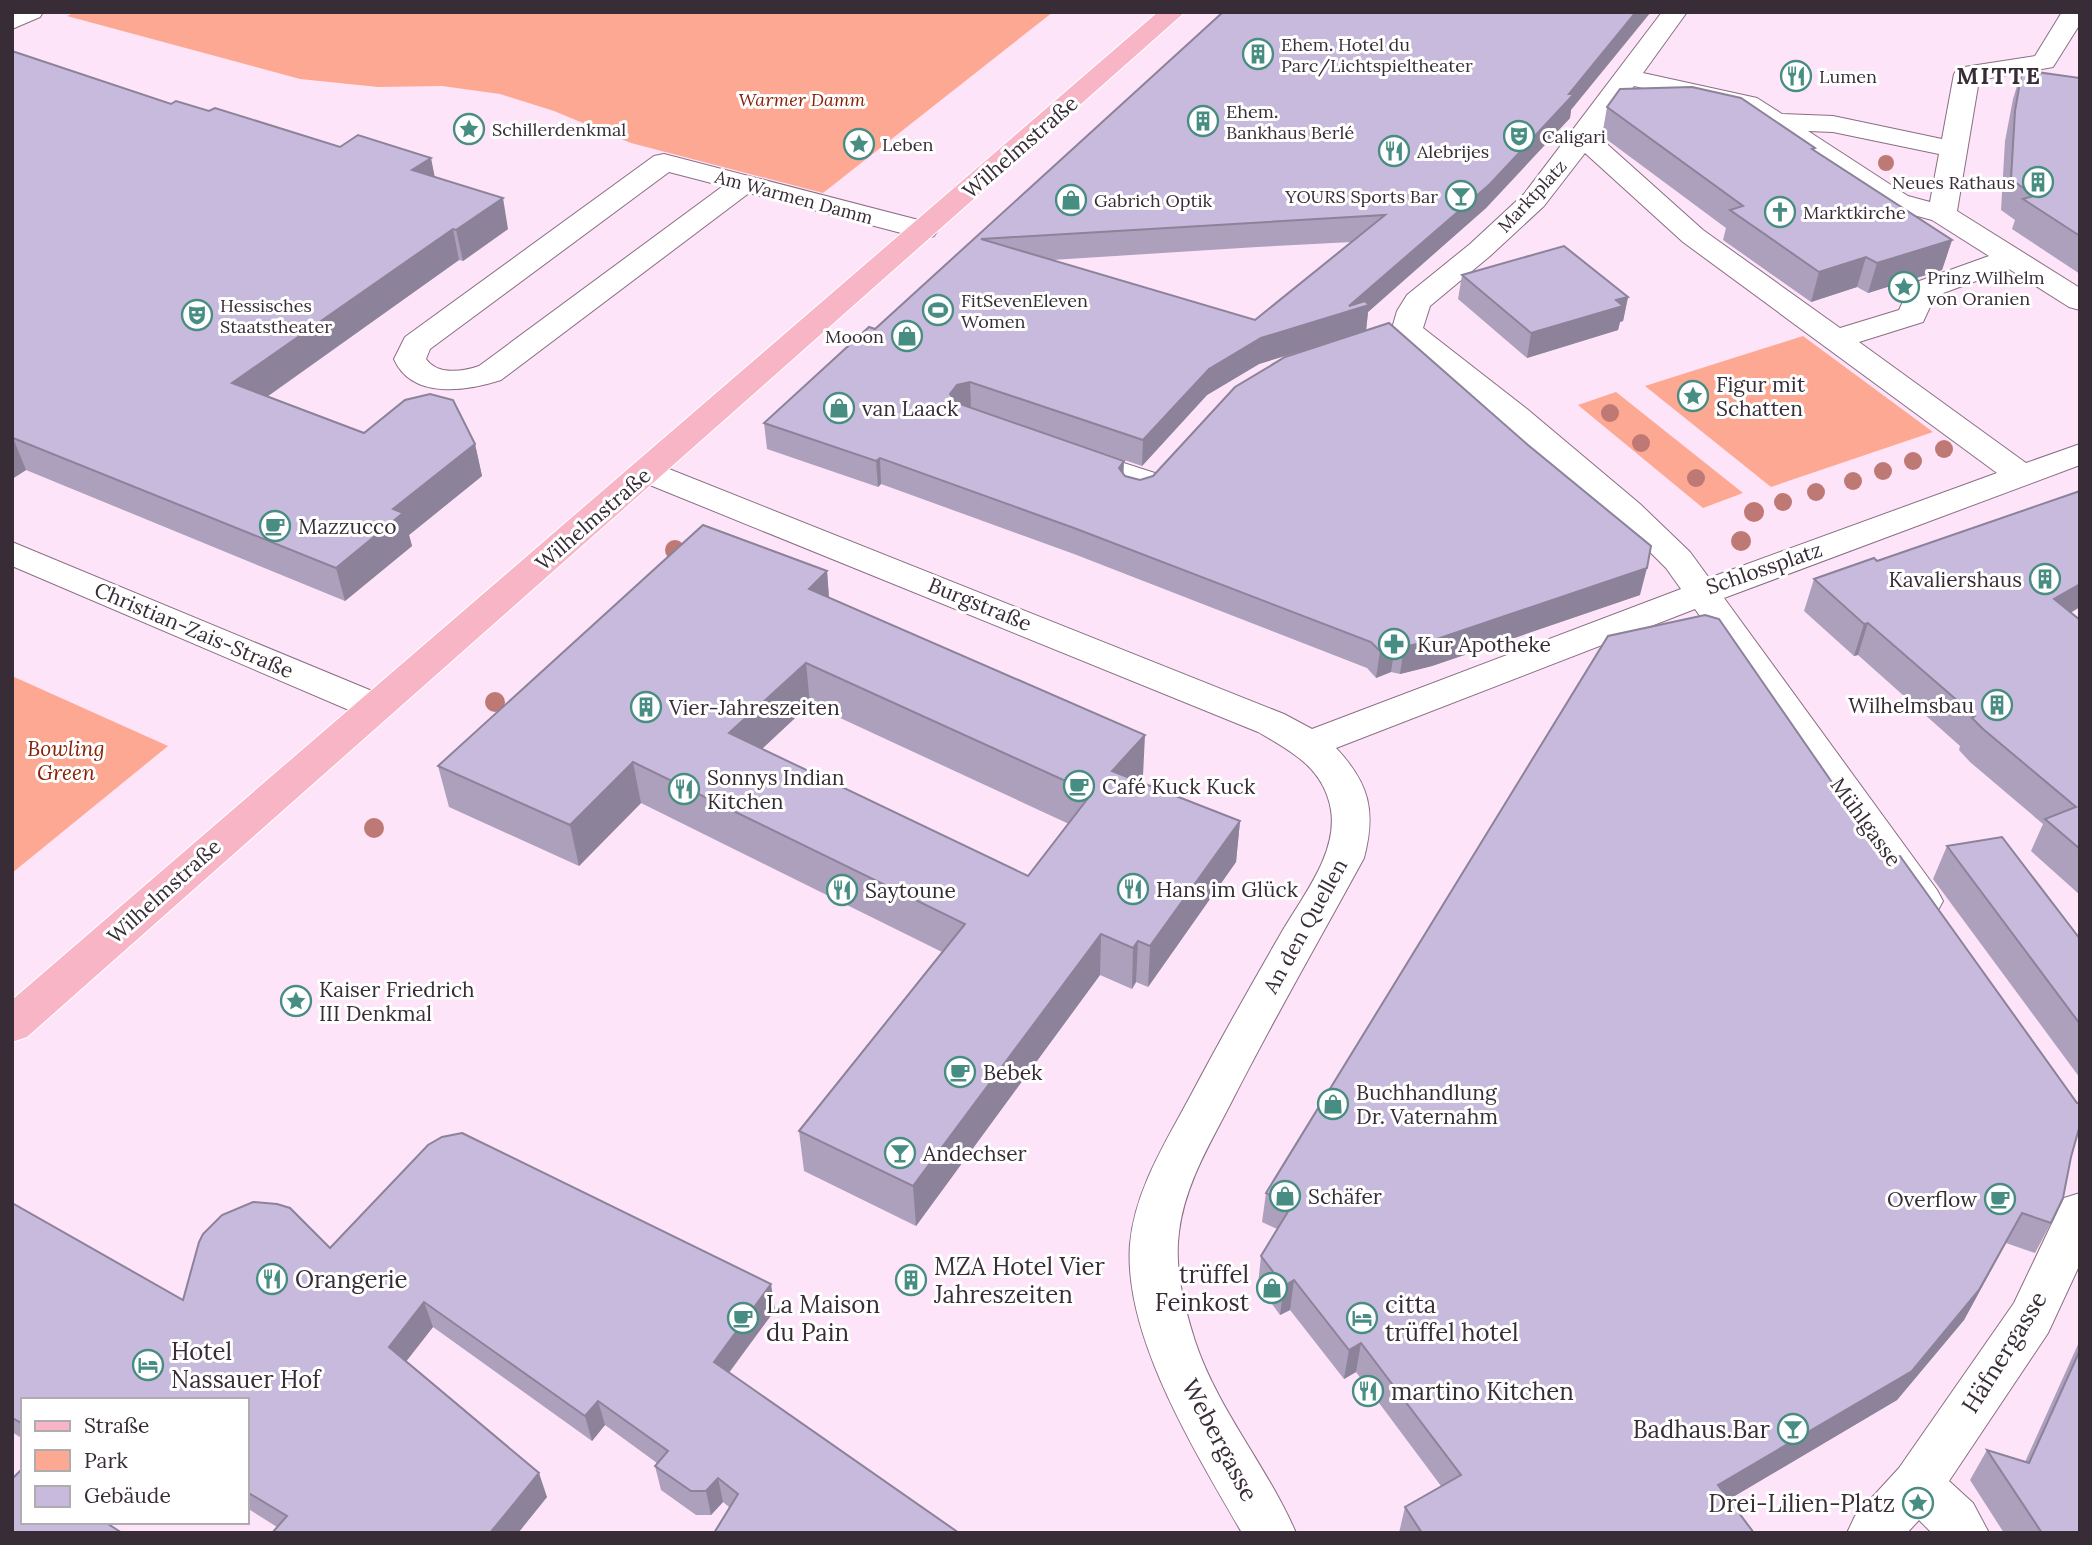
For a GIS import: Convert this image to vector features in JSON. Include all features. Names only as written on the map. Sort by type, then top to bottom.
[{"type":"main road","name":"Wilhelmstraße","points":[[12,1026],[1173,12]]},
{"type":"street","points":[[12,22],[31,12]]},
{"type":"street","name":"Marktplatz","points":[[1406,333],[1412,311],[1418,301],[1480,250],[1534,200],[1584,137],[1675,12]]},
{"type":"street","points":[[1942,214],[1968,74],[2044,62],[2072,13],[2080,14]]},
{"type":"street","points":[[1627,76],[1748,104],[1898,202],[1942,214],[2080,301]]},
{"type":"street","points":[[1775,122],[1833,124],[1952,149]]},
{"type":"street","points":[[1584,137],[1693,236],[2021,475]]},
{"type":"street","name":"Am Warmen Damm","points":[[746,183],[490,373],[453,381],[436,379],[414,368],[410,359],[416,344],[664,162],[746,183],[924,230]]},
{"type":"street","points":[[1834,340],[1912,316],[1923,289],[2013,258]]},
{"type":"street","points":[[1321,357],[1397,333],[1406,333]]},
{"type":"street","name":"Schlossplatz","points":[[1406,333],[1416,336],[1506,408],[1628,511],[1678,560],[1701,594],[2071,458]]},
{"type":"street","points":[[1046,447],[1151,480]]},
{"type":"street","name":"Burgstraße","points":[[647,472],[1034,626],[1270,723],[1309,744]]},
{"type":"street","name":"Christian-Zais-Straße","points":[[12,553],[376,707]]},
{"type":"street","points":[[1309,744],[1701,594]]},
{"type":"street","name":"Mühlgasse","points":[[1701,594],[1943,929]]},
{"type":"street","name":"An den Quellen","points":[[1171,1346],[1160,1307],[1154,1270],[1155,1230],[1164,1195],[1234,1054],[1344,858],[1351,831],[1351,810],[1344,789],[1331,767],[1309,744]]},
{"type":"street","name":"Häfnergasse","points":[[1917,1485],[2031,1318],[2080,1212]]},
{"type":"street","name":"Webergasse","points":[[1171,1346],[1209,1428],[1270,1533]]},
{"type":"street","points":[[1872,1533],[1917,1485],[1955,1520],[1963,1533]]},
{"type":"green space","name":"Warmer Damm","points":[[75,12],[1053,12],[823,193],[631,143],[554,111],[500,94],[442,86],[378,87],[300,79],[67,16]]},
{"type":"green space","points":[[1803,336],[1933,432],[1771,487],[1645,386]]},
{"type":"green space","points":[[1616,392],[1743,493],[1703,508],[1578,405]]},
{"type":"green space","name":"Bowling Green","points":[[12,676],[168,746],[12,873]]},
{"type":"building","points":[[1223,12],[1636,12],[1569,94],[1574,94],[1490,184],[1349,306],[1365,301],[1369,305],[1261,338],[1209,369],[1143,440],[970,382],[957,385],[950,394],[957,403],[1124,461],[1119,468],[1125,476],[1140,480],[1153,476],[1235,387],[1285,357],[1389,323],[1528,445],[1651,546],[1647,568],[1437,639],[1380,651],[1371,642],[1074,528],[880,458],[876,461],[764,423],[869,327],[875,329]],"holes":[[[1385,215],[1255,320],[981,239]]]},
{"type":"building","name":"Hessisches Staatstheater","points":[[12,51],[171,104],[176,101],[209,111],[215,108],[340,147],[358,135],[431,158],[412,170],[503,198],[456,230],[453,229],[232,383],[364,433],[405,400],[430,394],[453,400],[475,444],[393,509],[403,513],[336,568],[12,439]]},
{"type":"building","name":"Neues Rathaus","points":[[2022,70],[2080,78],[2080,236],[2023,199],[2034,196],[2011,179],[2015,111]]},
{"type":"building","points":[[1692,87],[1741,98],[1815,148],[1812,149],[1952,240],[1877,263],[1866,257],[1819,272],[1730,210],[1743,206],[1607,107],[1620,89]]},
{"type":"building","points":[[1564,246],[1628,297],[1616,300],[1623,306],[1531,333],[1462,275]]},
{"type":"building","name":"Wilhelmsbau","points":[[2080,491],[2080,584],[2054,599],[2080,620],[2080,849],[2045,819],[2076,807],[1983,729],[1972,718],[1975,716],[1814,579],[1874,558],[1877,561]]},
{"type":"building","points":[[703,525],[827,571],[809,589],[1145,735],[1112,771],[1240,821],[1150,946],[1138,941],[1133,948],[1101,934],[913,1186],[799,1131],[965,924],[633,762],[570,825],[438,766]],"holes":[[[806,663],[1092,793],[1028,876],[729,733]]]},
{"type":"building","points":[[1705,615],[1719,619],[1885,859],[1900,856],[2077,1103],[2080,1103],[2080,1125],[2063,1198],[2051,1223],[2022,1213],[1979,1290],[1912,1371],[1718,1485],[1754,1533],[1422,1533],[1405,1507],[1461,1475],[1361,1343],[1349,1350],[1294,1280],[1284,1286],[1261,1256],[1292,1205],[1266,1193],[1608,636]]},
{"type":"building","points":[[2002,837],[2080,939],[2080,1024],[1947,846]]},
{"type":"building","points":[[462,1133],[771,1284],[714,1362],[959,1533],[714,1533],[738,1494],[718,1478],[706,1491],[691,1491],[655,1466],[668,1451],[598,1401],[585,1416],[424,1302],[389,1347],[539,1473],[490,1533],[272,1533],[287,1516],[248,1493],[248,1398],[21,1398],[21,1423],[12,1418],[12,1203],[183,1300],[199,1242],[203,1234],[222,1215],[253,1202],[277,1204],[290,1208],[330,1248],[428,1145],[442,1137]]},
{"type":"building","points":[[2080,1350],[2080,1533],[2042,1533],[1987,1450],[2029,1463]]},
{"type":"building","points":[[21,1470],[21,1524],[108,1524],[122,1533],[12,1533],[12,1479]]},
{"type":"place","name":"Ehem. Hotel du Parc/Lichtspieltheater","points":[[1258,54]]},
{"type":"place","name":"Lumen","points":[[1796,76]]},
{"type":"place","name":"Ehem. Bankhaus Berlé","points":[[1203,121]]},
{"type":"place","name":"Schillerdenkmal","points":[[469,129]]},
{"type":"place","name":"Caligari","points":[[1519,136]]},
{"type":"place","name":"Leben","points":[[859,144]]},
{"type":"place","name":"Alebrijes","points":[[1394,151]]},
{"type":"place","name":"Neues Rathaus","points":[[2038,182]]},
{"type":"place","name":"YOURS Sports Bar","points":[[1461,196]]},
{"type":"place","name":"Gabrich Optik","points":[[1071,200]]},
{"type":"place","name":"Marktkirche","points":[[1780,212]]},
{"type":"place","name":"Prinz Wilhelm von Oranien","points":[[1904,287]]},
{"type":"place","name":"FitSevenEleven Women","points":[[938,310]]},
{"type":"place","name":"Hessisches Staatstheater","points":[[197,315]]},
{"type":"place","name":"Mooon","points":[[907,336]]},
{"type":"place","name":"Figur mit Schatten","points":[[1693,396]]},
{"type":"place","name":"van Laack","points":[[839,408]]},
{"type":"place","name":"Mazzucco","points":[[275,526]]},
{"type":"place","name":"Kavaliershaus","points":[[2045,579]]},
{"type":"place","name":"Kur Apotheke","points":[[1394,644]]},
{"type":"place","name":"Wilhelmsbau","points":[[1997,705]]},
{"type":"place","name":"Vier-Jahreszeiten","points":[[646,707]]},
{"type":"place","name":"Café Kuck Kuck","points":[[1079,786]]},
{"type":"place","name":"Sonnys Indian Kitchen","points":[[684,789]]},
{"type":"place","name":"Hans im Glück","points":[[1133,889]]},
{"type":"place","name":"Saytoune","points":[[842,890]]},
{"type":"place","name":"Kaiser Friedrich III Denkmal","points":[[296,1001]]},
{"type":"place","name":"Bebek","points":[[960,1072]]},
{"type":"place","name":"Buchhandlung Dr. Vaternahm","points":[[1333,1104]]},
{"type":"place","name":"Andechser","points":[[900,1153]]},
{"type":"place","name":"Schäfer","points":[[1285,1196]]},
{"type":"place","name":"Overflow","points":[[2000,1199]]},
{"type":"place","name":"Orangerie","points":[[272,1279]]},
{"type":"place","name":"MZA Hotel Vier Jahreszeiten","points":[[911,1280]]},
{"type":"place","name":"trüffel Feinkost","points":[[1272,1288]]},
{"type":"place","name":"La Maison du Pain","points":[[743,1318]]},
{"type":"place","name":"citta trüffel hotel","points":[[1362,1318]]},
{"type":"place","name":"Hotel Nassauer Hof","points":[[148,1365]]},
{"type":"place","name":"martino Kitchen","points":[[1368,1391]]},
{"type":"place","name":"Badhaus.Bar","points":[[1793,1429]]},
{"type":"place","name":"Drei-Lilien-Platz","points":[[1918,1503]]},
{"type":"district","name":"MITTE","points":[[1999,75]]}]
